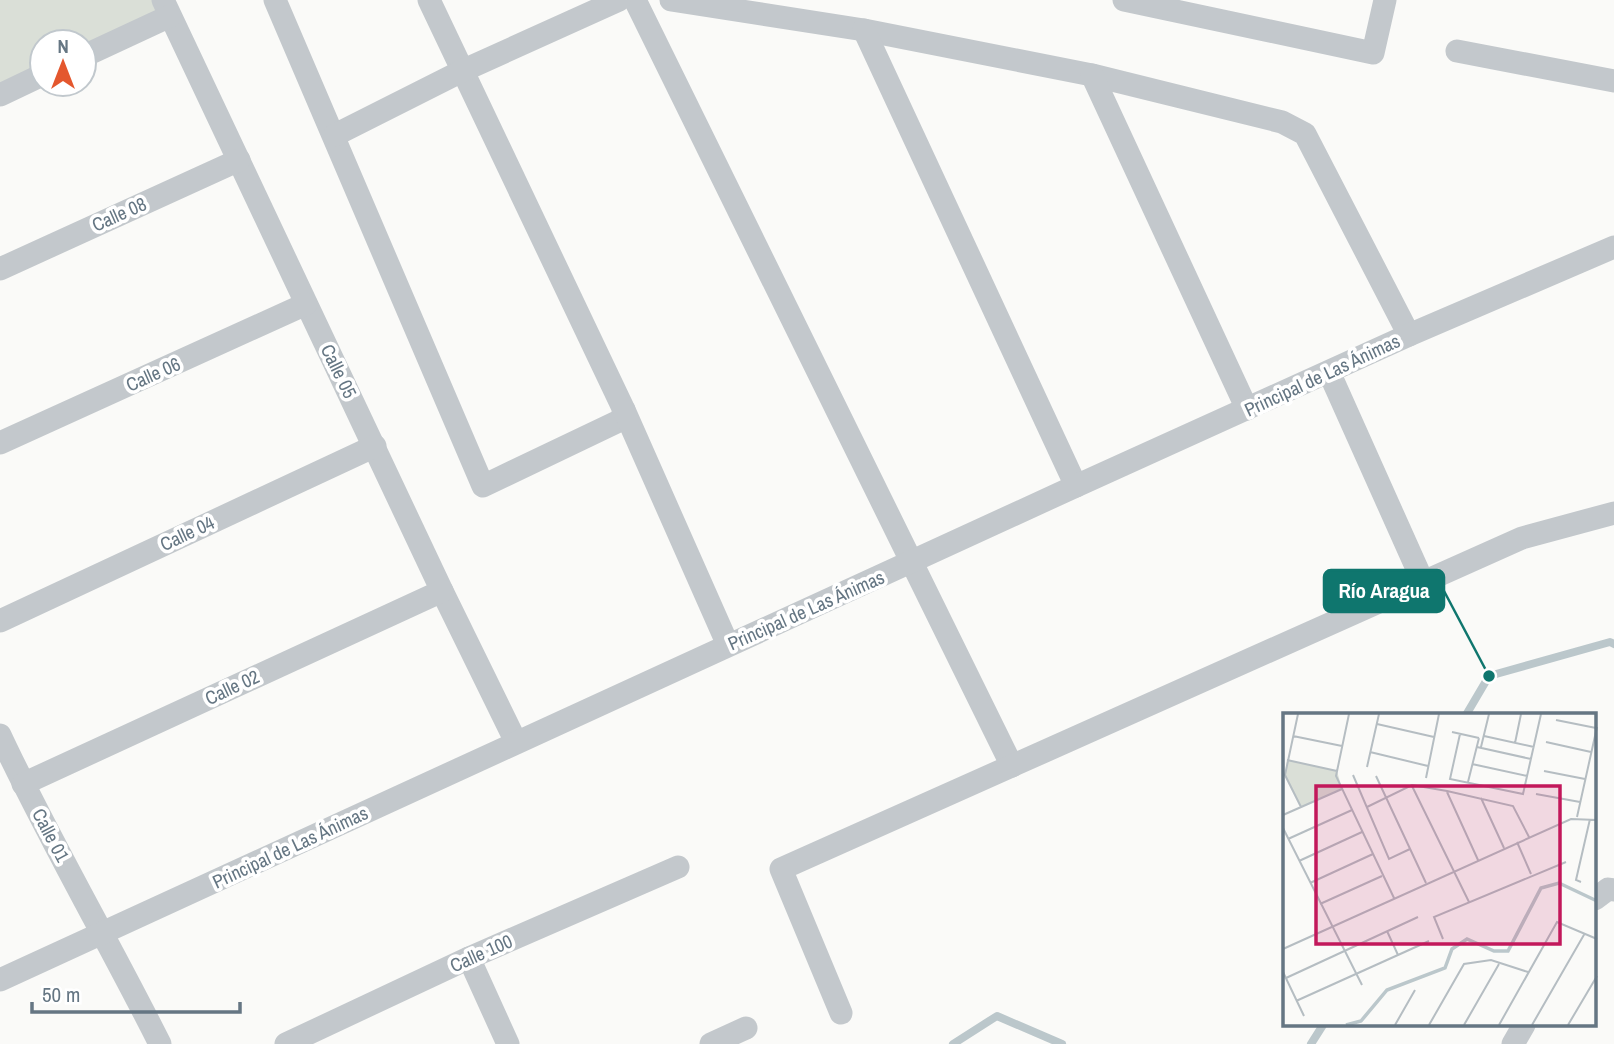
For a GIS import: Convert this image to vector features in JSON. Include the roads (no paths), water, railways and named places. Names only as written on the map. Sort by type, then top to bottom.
[{"type":"street","points":[[275,0],[483,485],[621,420],[624,410]]},
{"type":"street","points":[[429,0],[624,410],[728,645]]},
{"type":"street","points":[[335,135],[462,71],[619,0]]},
{"type":"street","points":[[635,0],[1012,766]]},
{"type":"street","points":[[671,0],[864,30],[1092,75],[1282,122],[1305,134],[1409,335]]},
{"type":"street","points":[[1124,0],[1373,53],[1385,0]]},
{"type":"street","points":[[98,48],[167,8]]},
{"type":"street","name":"Calle 05","points":[[167,8],[516,742]]},
{"type":"street","points":[[864,30],[1076,486]]},
{"type":"street","points":[[1457,51],[1614,81]]},
{"type":"street","points":[[1092,75],[1247,409]]},
{"type":"street","points":[[0,95],[28,82]]},
{"type":"street","name":"Calle 08","points":[[0,269],[239,160]]},
{"type":"street","name":"Principal de Las Ánimas","points":[[0,980],[1076,486],[1409,335],[1614,247]]},
{"type":"street","name":"Calle 06","points":[[0,443],[306,304]]},
{"type":"street","points":[[1329,372],[1423,582]]},
{"type":"street","name":"Calle 04","points":[[0,621],[375,446]]},
{"type":"street","points":[[841,1013],[781,869],[1521,538],[1614,513]]},
{"type":"street","name":"Calle 02","points":[[23,784],[442,591]]},
{"type":"street","name":"Calle 01","points":[[0,735],[23,784],[160,1044]]},
{"type":"street","name":"Calle 100","points":[[286,1044],[469,958],[678,867]]},
{"type":"street","points":[[469,958],[508,1044]]},
{"type":"street","points":[[1513,1044],[1523,1026]]},
{"type":"street","points":[[712,1044],[747,1028]]},
{"type":"waterway","points":[[1467,713],[1489,676],[1610,642],[1614,644]]},
{"type":"waterway","points":[[953,1044],[997,1016],[1062,1044]]},
{"type":"waterway","points":[[1311,1044],[1322,1026]]},
{"type":"place","name":"Río Aragua","points":[[1489,676]]}]
